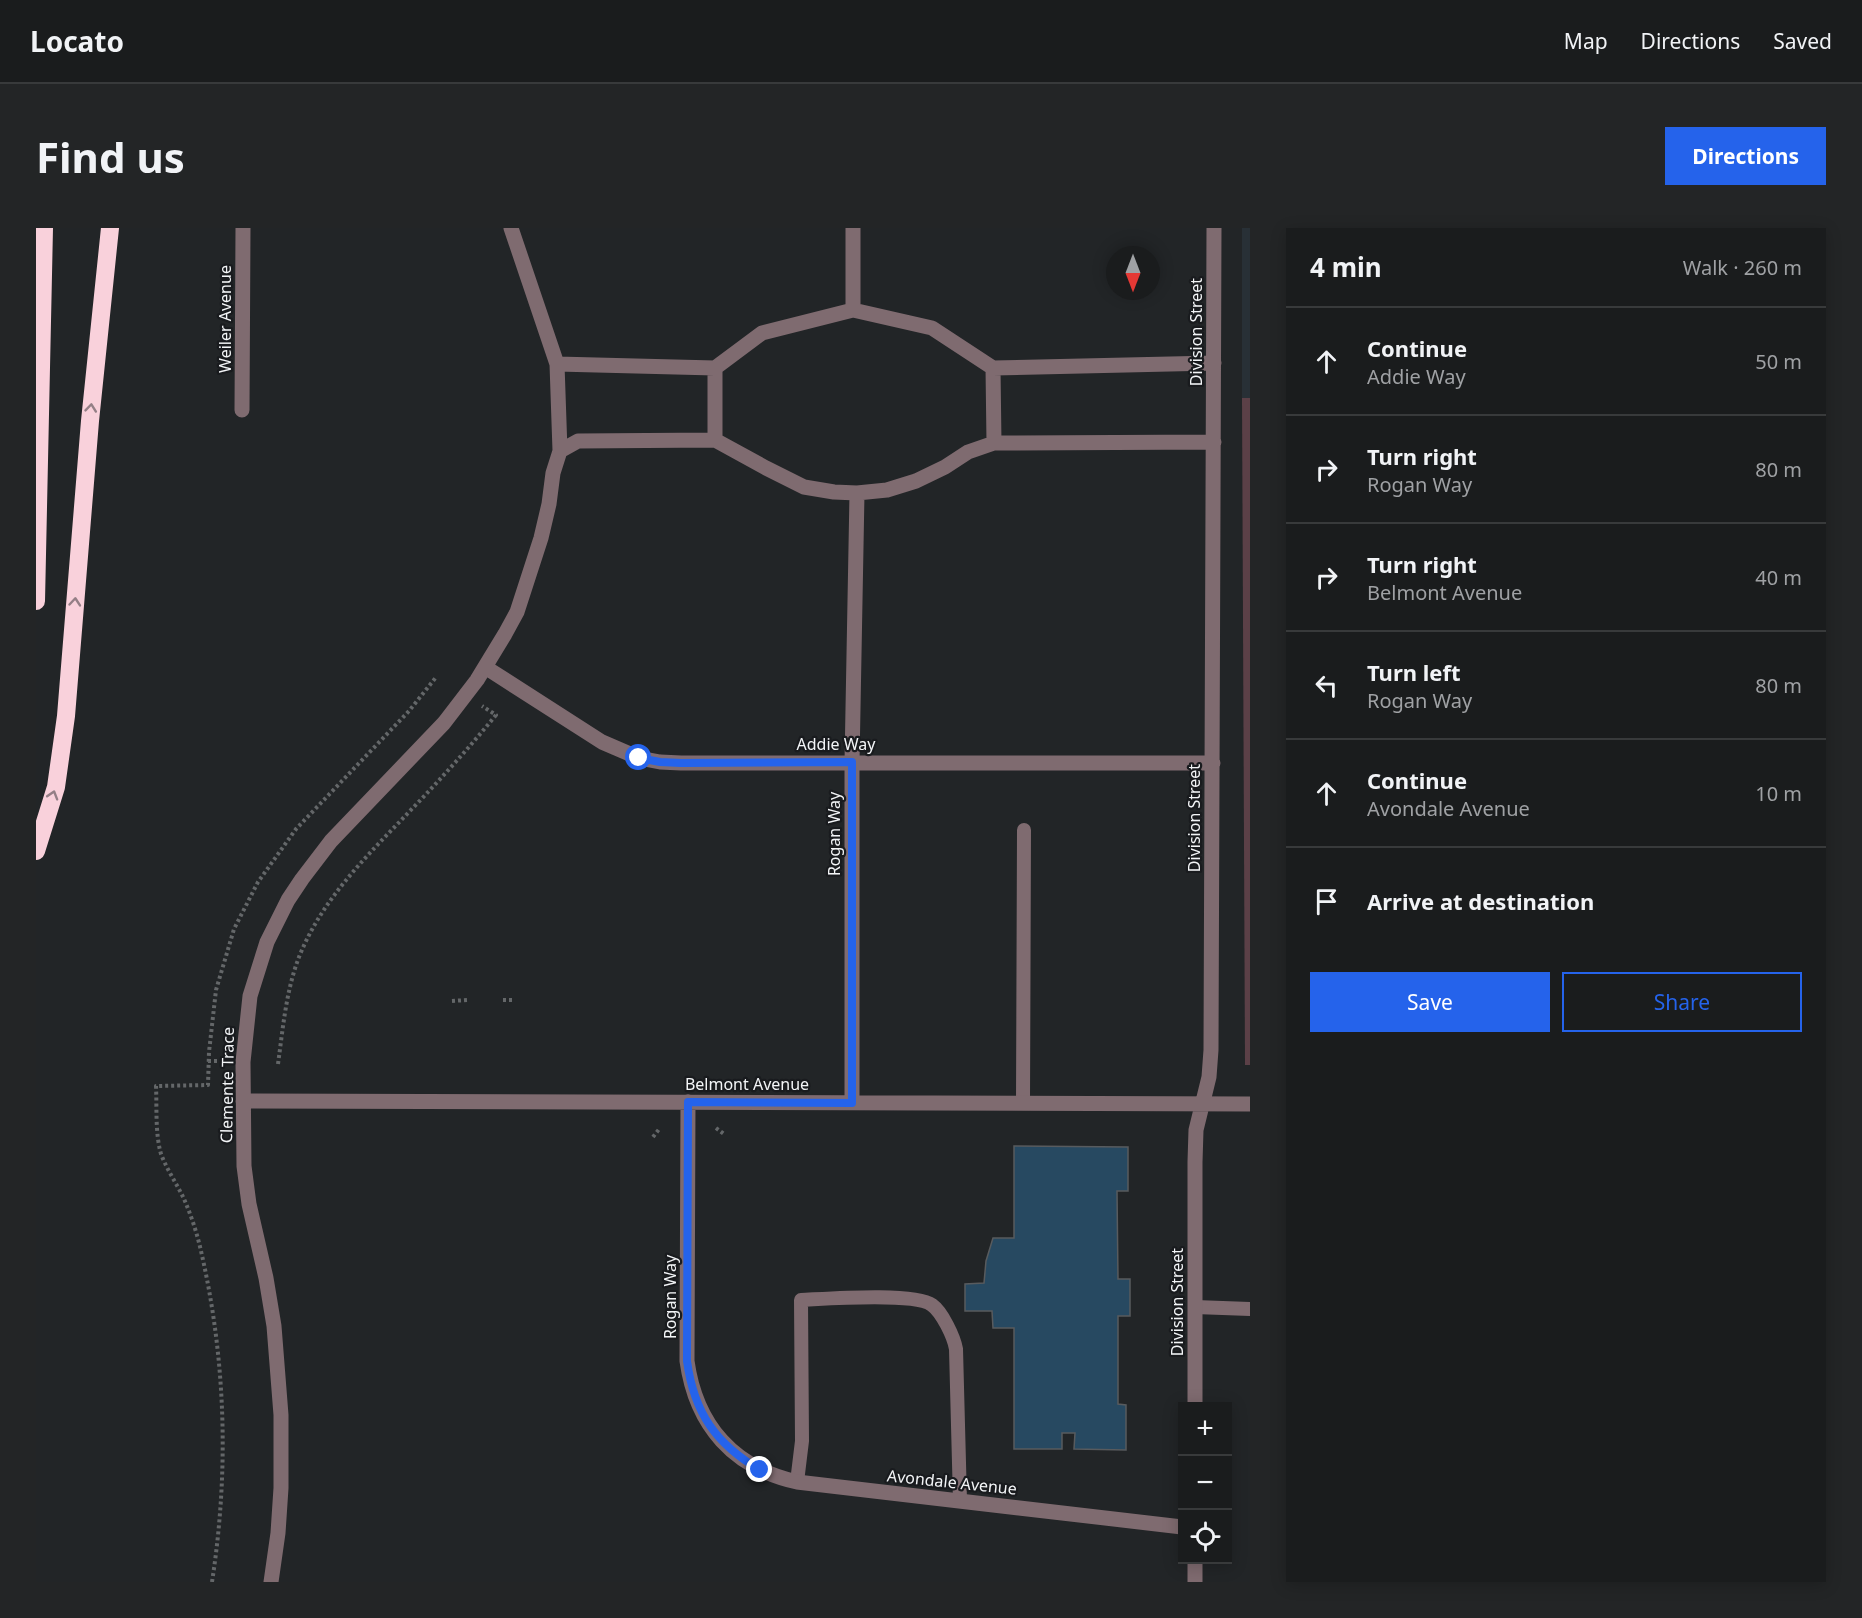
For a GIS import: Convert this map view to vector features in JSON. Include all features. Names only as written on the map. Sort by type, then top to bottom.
[{"type":"highway","points":[[36,601],[44,228]]},
{"type":"highway","points":[[36,851],[56,787],[66,716],[90,422],[110,228]]},
{"type":"street","name":"Weiler Avenue","points":[[242,410],[243,228]]},
{"type":"street","name":"Clemente Trace","points":[[271,1582],[278,1533],[282,1430],[274,1326],[246,1186],[243,1144],[244,1048],[250,996],[267,942],[288,900],[309,869],[331,841],[435,734],[470,690],[517,612],[541,538],[553,473],[560,451],[558,364],[511,228]]},
{"type":"street","points":[[853,228],[853,310]]},
{"type":"street","name":"Division Street","points":[[1195,1402],[1196,1130],[1209,1077],[1211,1050],[1215,228]]},
{"type":"street","points":[[558,364],[715,368],[762,333],[853,310],[932,328],[993,368],[1214,363]]},
{"type":"street","points":[[715,368],[715,440]]},
{"type":"street","points":[[993,368],[994,443]]},
{"type":"street","points":[[560,451],[578,441],[715,440],[804,487],[857,493],[887,490],[916,481],[945,467],[968,452],[994,443],[1214,442]]},
{"type":"street","name":"Rogan Way","points":[[852,1103],[852,762],[857,493]]},
{"type":"street","name":"Addie Way","points":[[485,667],[602,742],[639,758],[660,762],[1213,763]]},
{"type":"street","name":"Belmont Avenue","points":[[243,1101],[1250,1104]]},
{"type":"street","name":"Rogan Way","points":[[688,1102],[687,1361],[689,1378],[699,1408],[706,1421],[726,1446]]},
{"type":"street","name":"Avondale Avenue","points":[[726,1446],[743,1460],[780,1479],[1178,1527]]},
{"type":"street","points":[[1195,1564],[1195,1582]]},
{"type":"lane","points":[[1023,1103],[1024,830]]},
{"type":"lane","points":[[797,1482],[802,1441],[801,1300],[912,1298],[932,1304],[954,1338],[960,1501]]},
{"type":"lane","points":[[1195,1307],[1250,1310]]},
{"type":"path","points":[[278,1064],[290,985],[300,956],[318,918],[349,875],[461,758],[496,715],[481,705]]},
{"type":"path","points":[[452,1001],[467,1000]]},
{"type":"path","points":[[503,1000],[512,1000]]},
{"type":"path","points":[[212,1582],[220,1520],[223,1470],[220,1376],[211,1304],[201,1250],[189,1211],[169,1172],[159,1145],[156,1086],[208,1085],[208,1061],[226,1062]]},
{"type":"path","points":[[653,1137],[660,1128]]},
{"type":"path","points":[[716,1128],[724,1134]]},
{"type":"shaded area","points":[[1242,228],[1250,228],[1250,398],[1242,398]]},
{"type":"shaded area","points":[[1242,398],[1250,398],[1250,1065],[1245,1065]]},
{"type":"building","points":[[1014,1146],[1128,1147],[1128,1191],[1117,1191],[1118,1279],[1130,1279],[1130,1316],[1118,1316],[1118,1404],[1126,1405],[1126,1450],[1074,1449],[1075,1433],[1062,1433],[1062,1449],[1014,1449],[1014,1328],[993,1328],[992,1311],[965,1311],[965,1284],[984,1283],[986,1261],[993,1238],[1014,1238]]},
{"type":"route","points":[[639,758],[681,763],[852,762],[852,1103],[688,1102],[687,1361],[689,1378],[706,1421],[726,1446],[760,1470]]}]
